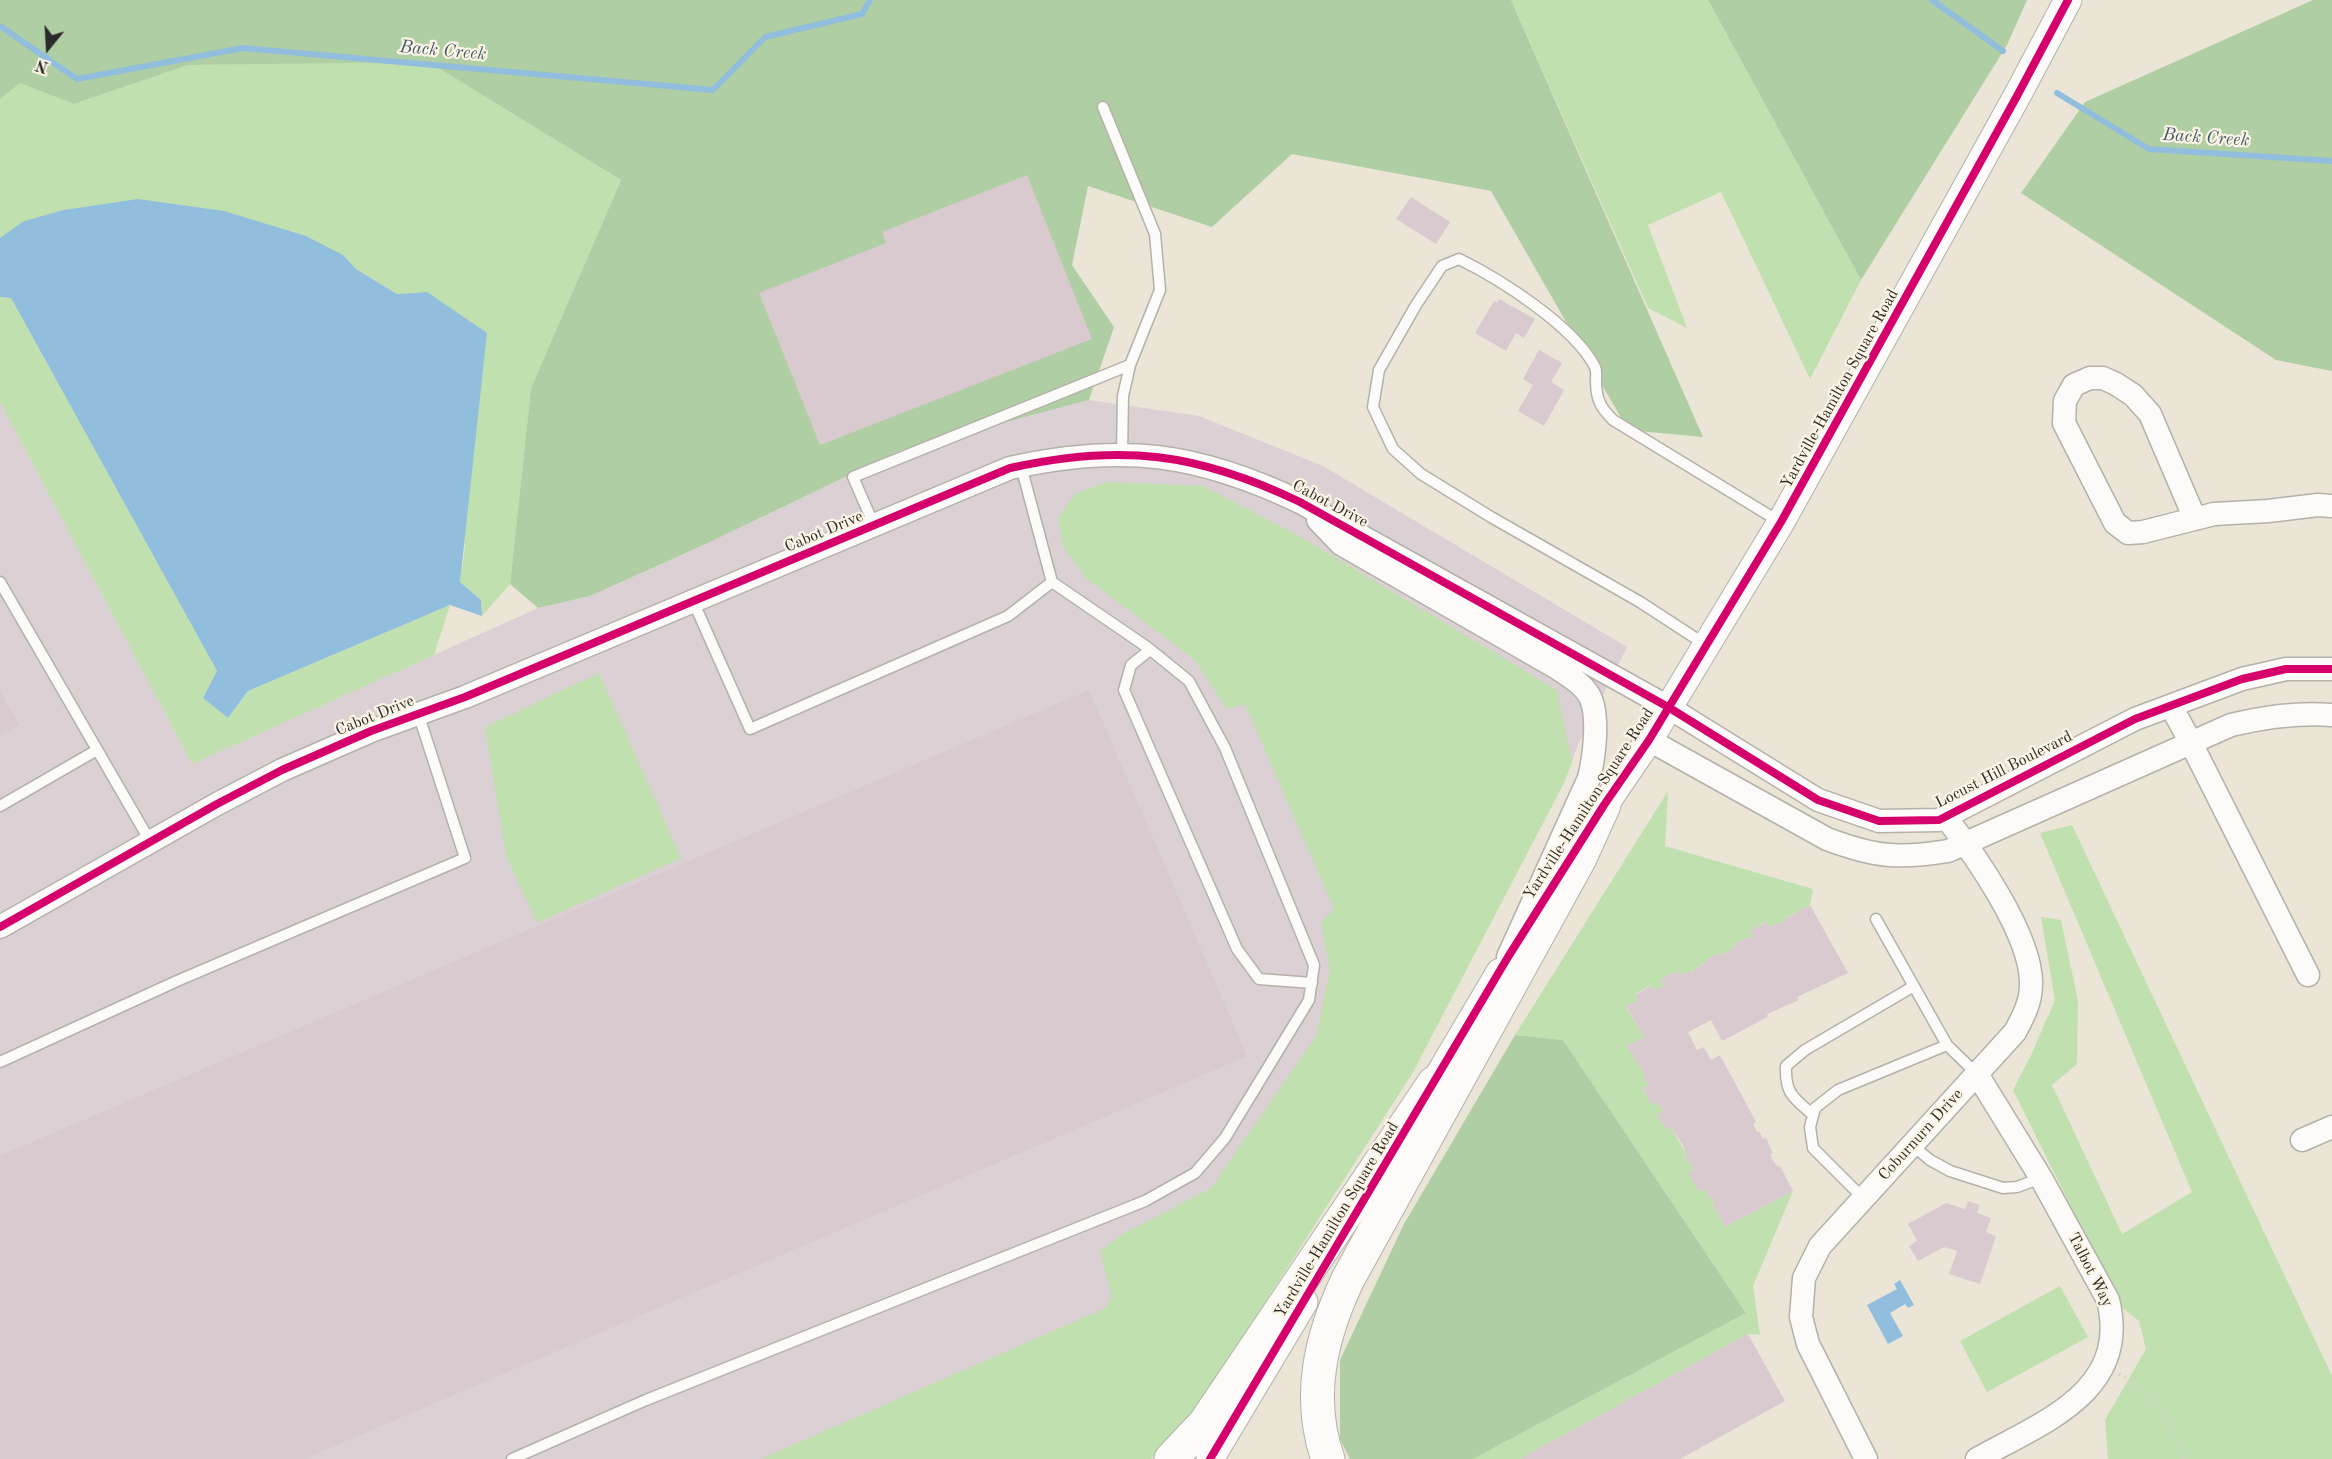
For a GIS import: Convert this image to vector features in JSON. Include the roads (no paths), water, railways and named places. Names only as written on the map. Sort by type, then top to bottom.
[{"type":"highway","points":[[1328,1459],[1319,1419],[1318,1383],[1322,1347],[1332,1312],[1580,858],[1604,805]]},
{"type":"highway","points":[[1171,1459],[1205,1424],[1438,1076]]},
{"type":"street","name":"Yardville-Hamilton Square Road","points":[[1210,1459],[1508,957],[1604,805],[1649,740],[1781,522],[2068,0]]},
{"type":"street","points":[[2195,519],[2150,414],[2133,395],[2103,378],[2090,378],[2074,385],[2065,401],[2064,423],[2115,523],[2128,532],[2143,532],[2195,519],[2214,514],[2268,511],[2318,504],[2332,506]]},
{"type":"street","name":"Cabot Drive","points":[[0,927],[150,841],[282,770],[371,731],[465,697],[1010,468],[1056,458],[1122,454],[1182,460],[1221,469],[1258,482],[1300,502],[1668,707]]},
{"type":"street","points":[[1300,502],[1341,544],[1557,668],[1577,681],[1591,699],[1596,753],[1589,778],[1508,957]]},
{"type":"street","name":"Locust Hill Boulevard","points":[[1668,707],[1818,800],[1879,821],[1939,820],[2135,719],[2242,679],[2286,669],[2332,669]]},
{"type":"street","points":[[2171,706],[2308,975]]},
{"type":"street","points":[[1649,740],[1827,839],[1859,851],[1912,857],[1948,851],[2231,725],[2268,717],[2312,713],[2332,715]]},
{"type":"street","name":"Coburnurn Drive","points":[[1866,1459],[1808,1344],[1801,1317],[1804,1278],[1820,1246],[2015,1032],[2028,1010],[2031,984],[2028,957],[2007,910],[1966,843],[1946,816]]},
{"type":"street","name":"Talbot Way","points":[[1977,1074],[2041,1178],[2108,1300],[2112,1317],[2111,1346],[2088,1391],[2071,1406],[1977,1459]]},
{"type":"street","points":[[2302,1140],[2332,1126]]},
{"type":"lane","points":[[1103,106],[1155,234],[1160,290],[1130,365],[1123,396],[1122,454]]},
{"type":"lane","points":[[1706,645],[1640,602],[1421,474],[1393,449],[1374,407],[1378,370],[1442,266],[1459,259],[1476,267],[1536,307],[1574,337],[1597,369],[1596,395],[1601,408],[1613,420],[1781,522]]},
{"type":"lane","points":[[874,525],[853,477],[1130,365]]},
{"type":"lane","points":[[512,1459],[646,1400],[1145,1201],[1195,1173],[1224,1138],[1309,1000],[1314,965],[1225,748],[1189,681],[1150,650],[1052,582],[1021,466]]},
{"type":"lane","points":[[0,582],[150,841]]},
{"type":"lane","points":[[693,602],[750,729],[1008,616],[1052,582]]},
{"type":"lane","points":[[1150,650],[1131,665],[1124,690],[1237,949],[1259,979],[1312,983]]},
{"type":"lane","points":[[0,1062],[177,981],[465,858],[418,714]]},
{"type":"lane","points":[[0,806],[97,750]]},
{"type":"lane","points":[[1876,918],[1947,1045],[1977,1074]]},
{"type":"lane","points":[[1813,1116],[1796,1100],[1785,1084],[1786,1065],[1805,1050],[1914,986]]},
{"type":"lane","points":[[1863,1198],[1813,1148],[1810,1127],[1815,1108],[1838,1090],[1947,1045]]},
{"type":"lane","points":[[1912,1145],[1930,1160],[1950,1171],[2003,1188],[2017,1187],[2041,1178]]},
{"type":"water","points":[[138,199],[224,211],[306,236],[343,255],[356,269],[397,294],[427,292],[487,333],[460,582],[481,600],[482,616],[450,605],[248,691],[228,718],[203,698],[217,671],[11,298],[0,297],[0,238],[24,221],[64,210]]},
{"type":"water","points":[[1900,1280],[1914,1305],[1908,1308],[1905,1304],[1890,1313],[1903,1336],[1888,1344],[1867,1305],[1897,1289],[1894,1284]]},
{"type":"waterway","name":"Back Creek","points":[[0,26],[77,79],[243,48],[713,90],[765,37],[862,14],[870,0]]},
{"type":"waterway","name":"Back Creek","points":[[1932,0],[2003,51]]},
{"type":"waterway","name":"Back Creek","points":[[2057,93],[2149,149],[2332,161]]}]
